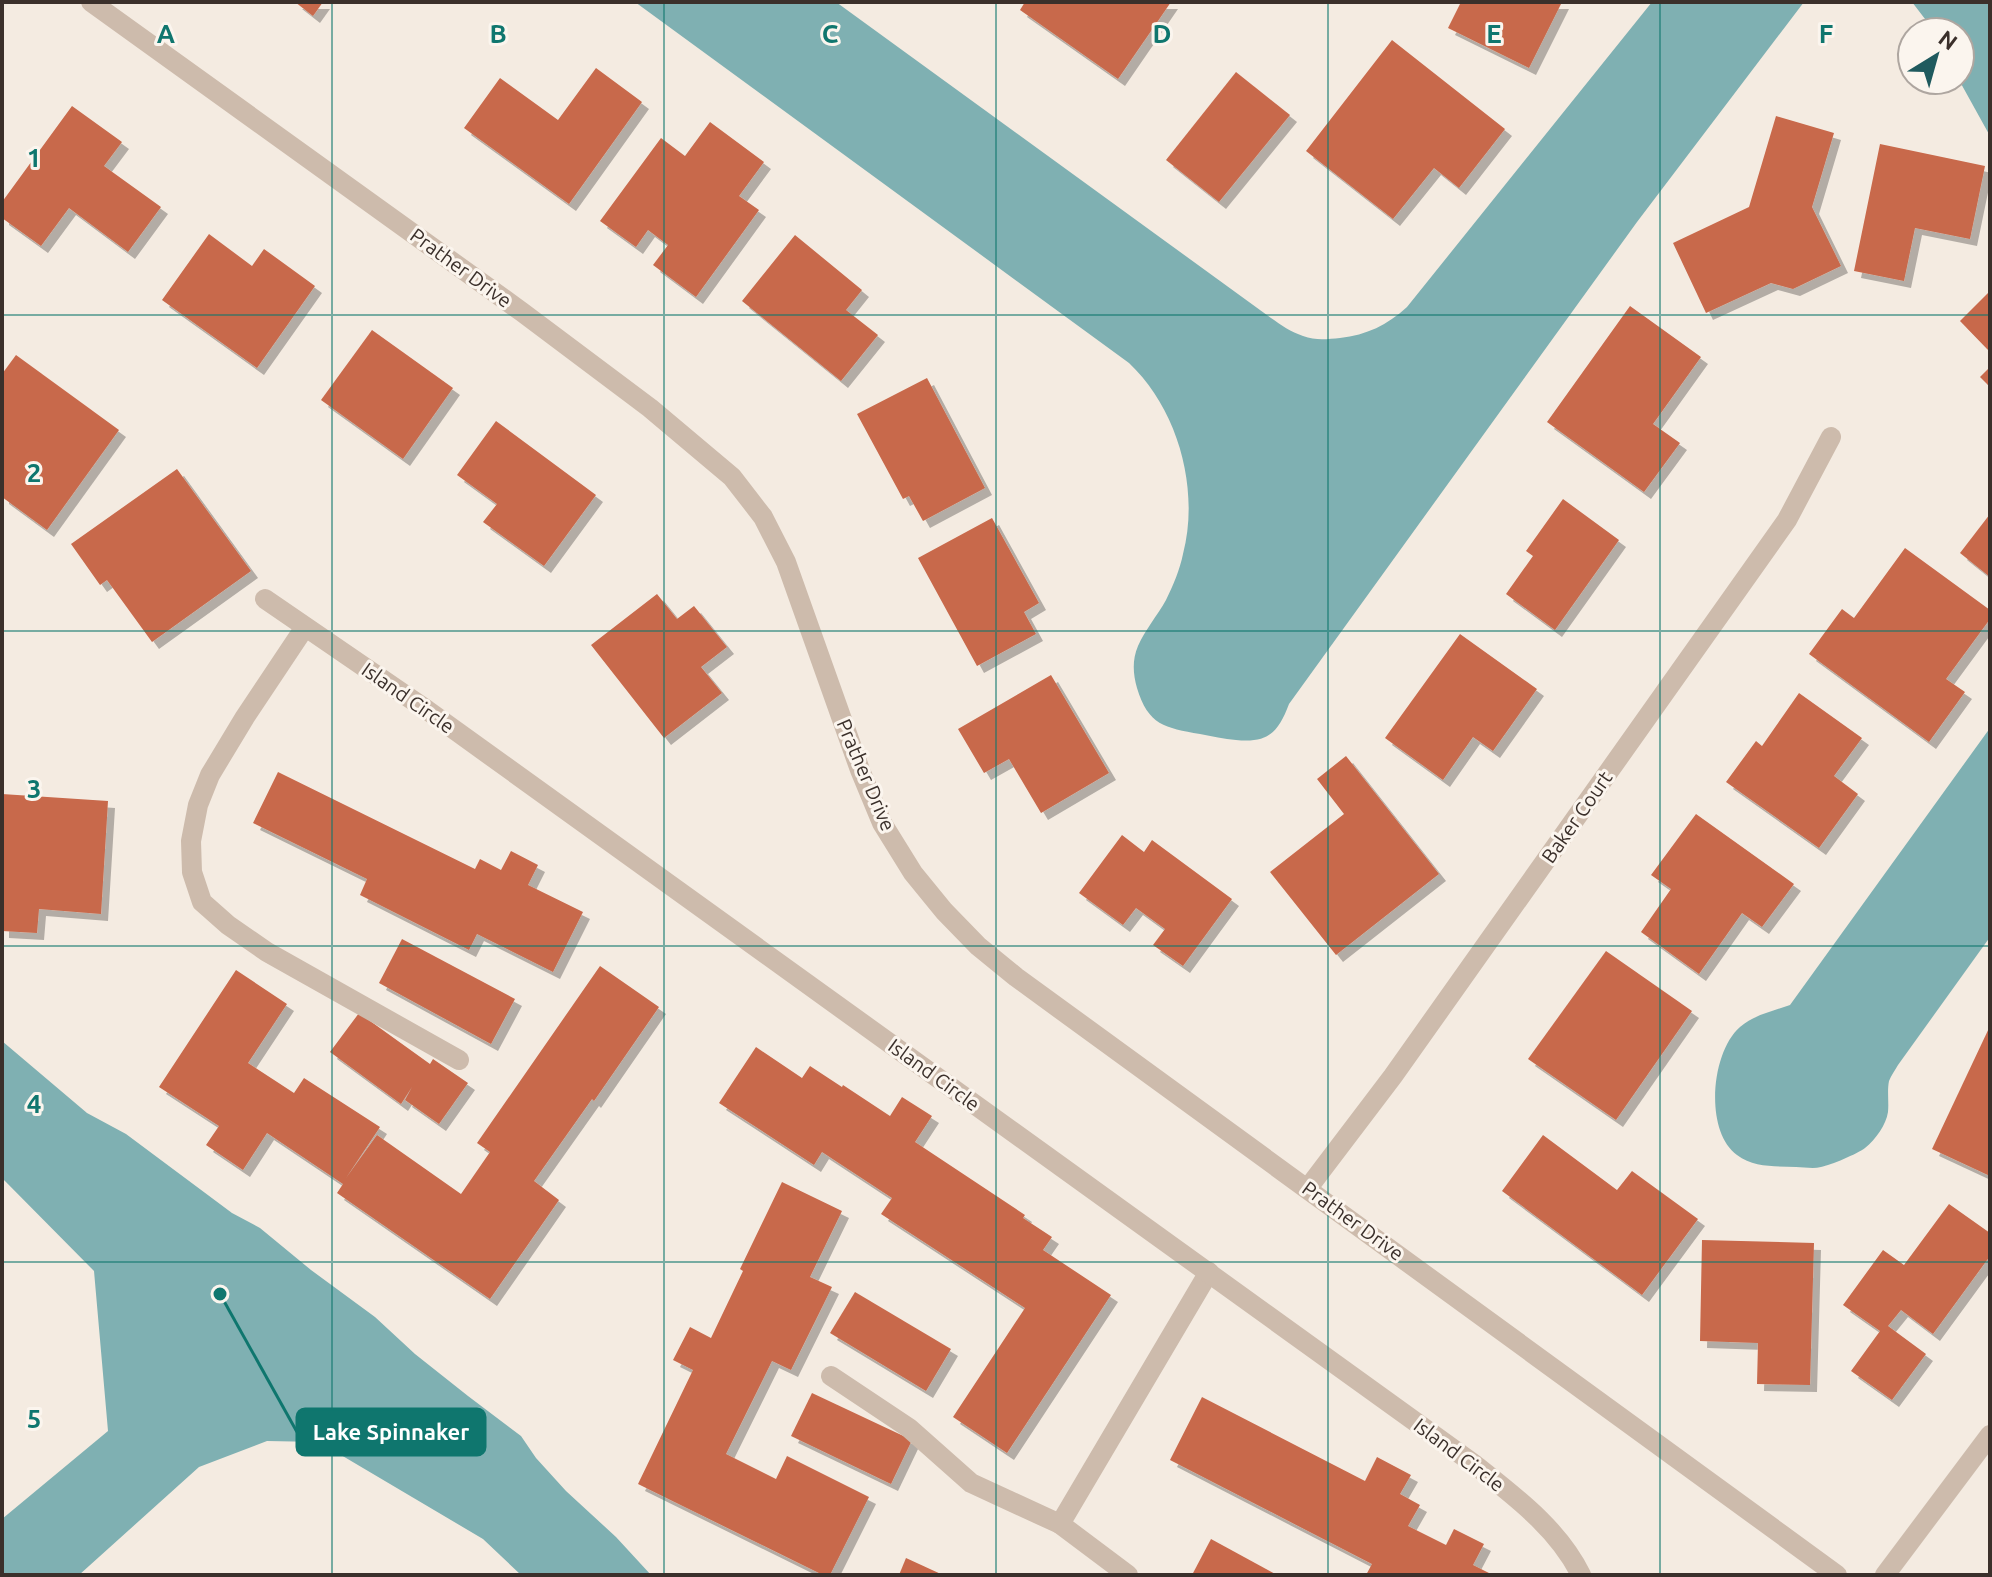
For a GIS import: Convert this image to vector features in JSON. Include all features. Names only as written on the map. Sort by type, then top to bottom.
[{"type":"street","name":"Prather Drive","points":[[91,2],[522,312],[650,408],[732,477],[763,517],[786,562],[882,823],[913,873],[978,946],[1016,977],[1837,1575]]},
{"type":"street","name":"Baker Court","points":[[1308,1188],[1393,1076],[1787,520],[1831,437]]},
{"type":"street","name":"Island Circle","points":[[265,599],[453,729],[1474,1464],[1549,1529],[1581,1575]]},
{"type":"street","points":[[305,627],[217,763],[202,795],[191,841],[192,872],[202,902],[267,952],[459,1060]]},
{"type":"street","points":[[1060,1524],[1209,1272]]},
{"type":"street","points":[[831,1376],[909,1428],[971,1483],[1060,1524],[1128,1575]]},
{"type":"street","points":[[1885,1575],[1990,1435]]},
{"type":"water","points":[[635,2],[836,2],[1275,321],[1299,334],[1322,339],[1368,332],[1407,307],[1652,2],[1804,2],[1637,222],[1289,704],[1276,729],[1264,738],[1247,741],[1168,727],[1147,710],[1137,688],[1134,667],[1136,651],[1166,600],[1178,571],[1188,529],[1189,503],[1181,451],[1160,403],[1146,382],[1129,363]]},
{"type":"water","points":[[1912,2],[1990,2],[1990,136],[1968,96],[1976,96],[1976,16],[1923,16]]},
{"type":"water","points":[[1990,728],[1990,937],[1892,1075],[1883,1127],[1865,1148],[1821,1167],[1765,1166],[1737,1155],[1726,1144],[1716,1111],[1718,1072],[1730,1039],[1751,1019],[1790,1005]]},
{"type":"water","points":[[2,1041],[87,1113],[126,1134],[232,1213],[260,1228],[521,1436],[566,1491],[616,1537],[651,1575],[521,1575],[483,1539],[319,1442],[267,1441],[199,1467],[79,1575],[2,1575],[2,1519],[108,1431],[94,1271],[2,1178]]},
{"type":"building","points":[[295,2],[323,2],[313,16]]},
{"type":"building","points":[[1025,2],[1171,2],[1118,79],[1020,10]]},
{"type":"building","points":[[1461,2],[1562,2],[1529,68],[1448,28]]},
{"type":"building","points":[[1392,40],[1505,129],[1459,188],[1434,168],[1393,219],[1306,151]]},
{"type":"building","points":[[596,68],[642,102],[569,204],[464,128],[500,78],[558,120]]},
{"type":"building","points":[[1236,72],[1290,115],[1219,202],[1166,160]]},
{"type":"building","points":[[72,106],[122,142],[104,166],[161,207],[128,252],[69,208],[41,246],[2,218],[2,202]]},
{"type":"building","points":[[1776,116],[1834,133],[1812,207],[1841,266],[1793,289],[1771,283],[1706,313],[1673,243],[1749,207]]},
{"type":"building","points":[[710,122],[764,162],[739,196],[759,210],[696,297],[653,265],[668,245],[648,230],[636,247],[600,221],[661,138],[685,156]]},
{"type":"building","points":[[1880,144],[1985,166],[1970,239],[1915,228],[1904,281],[1854,271]]},
{"type":"building","points":[[209,234],[252,266],[264,249],[315,286],[257,368],[162,300]]},
{"type":"building","points":[[795,235],[862,290],[846,310],[878,335],[841,381],[742,301]]},
{"type":"building","points":[[1990,291],[1990,352],[1960,321]]},
{"type":"building","points":[[1630,306],[1701,357],[1653,424],[1680,443],[1644,492],[1547,422]]},
{"type":"building","points":[[372,330],[453,388],[403,459],[321,400]]},
{"type":"building","points":[[16,355],[119,430],[47,530],[2,497],[2,374]]},
{"type":"building","points":[[1990,367],[1990,387],[1980,377]]},
{"type":"building","points":[[927,378],[985,488],[923,521],[909,496],[903,499],[857,414]]},
{"type":"building","points":[[496,421],[596,495],[544,566],[483,522],[497,504],[457,475]]},
{"type":"building","points":[[177,469],[251,571],[152,642],[107,580],[100,585],[71,544]]},
{"type":"building","points":[[1563,499],[1619,540],[1555,630],[1506,594],[1533,556],[1526,551]]},
{"type":"building","points":[[1990,514],[1990,577],[1960,553]]},
{"type":"building","points":[[992,518],[1039,603],[1024,612],[1036,634],[977,666],[918,558]]},
{"type":"building","points":[[1905,548],[1990,610],[1990,619],[1946,679],[1965,692],[1929,742],[1809,654],[1842,609],[1854,618]]},
{"type":"building","points":[[657,594],[677,619],[694,606],[727,647],[701,667],[722,693],[664,738],[591,645]]},
{"type":"building","points":[[1460,634],[1537,689],[1493,751],[1473,737],[1443,780],[1385,738]]},
{"type":"building","points":[[1051,675],[1109,773],[1041,813],[1009,759],[984,773],[958,729]]},
{"type":"building","points":[[1799,693],[1862,738],[1834,776],[1858,794],[1819,848],[1726,782],[1756,741],[1762,746]]},
{"type":"building","points":[[1346,756],[1439,874],[1336,955],[1270,872],[1344,814],[1317,779]]},
{"type":"building","points":[[278,772],[475,869],[480,859],[501,870],[511,851],[538,865],[528,885],[583,912],[553,972],[477,934],[469,950],[360,895],[367,879],[253,823]]},
{"type":"building","points":[[2,794],[108,801],[101,914],[39,909],[37,933],[2,931]]},
{"type":"building","points":[[1696,814],[1794,884],[1762,927],[1742,913],[1699,974],[1641,932],[1671,889],[1651,875]]},
{"type":"building","points":[[1122,835],[1144,852],[1152,840],[1232,899],[1183,966],[1153,945],[1165,929],[1136,908],[1123,925],[1079,893]]},
{"type":"building","points":[[402,939],[515,999],[491,1044],[379,983]]},
{"type":"building","points":[[1606,951],[1692,1011],[1616,1120],[1528,1059]]},
{"type":"building","points":[[600,966],[659,1007],[534,1181],[559,1200],[490,1299],[337,1193],[343,1184],[267,1133],[243,1170],[206,1145],[219,1126],[159,1087],[236,970],[287,1004],[248,1063],[294,1093],[304,1078],[380,1127],[346,1178],[377,1135],[461,1194],[490,1152],[477,1143]]},
{"type":"building","points":[[359,1013],[430,1064],[433,1059],[468,1083],[439,1124],[405,1100],[412,1087],[401,1104],[330,1052]]},
{"type":"building","points":[[1990,1026],[1990,1176],[1932,1149]]},
{"type":"building","points":[[756,1047],[802,1078],[810,1066],[890,1116],[902,1097],[932,1116],[915,1142],[1025,1215],[1023,1218],[1052,1237],[1043,1250],[1111,1295],[1007,1453],[953,1417],[1025,1308],[881,1214],[892,1198],[822,1152],[814,1165],[719,1103]]},
{"type":"building","points":[[1543,1135],[1617,1190],[1632,1171],[1698,1219],[1642,1295],[1502,1191]]},
{"type":"building","points":[[782,1182],[842,1211],[810,1277],[832,1287],[791,1370],[772,1361],[726,1454],[776,1479],[787,1456],[869,1497],[830,1575],[823,1575],[638,1484],[693,1370],[673,1360],[690,1327],[711,1338]]},
{"type":"building","points":[[1949,1204],[1990,1233],[1990,1256],[1933,1334],[1901,1310],[1888,1326],[1926,1354],[1892,1400],[1851,1371],[1880,1331],[1843,1305],[1883,1250],[1904,1265]]},
{"type":"building","points":[[1702,1240],[1814,1243],[1810,1385],[1757,1384],[1758,1343],[1700,1341]]},
{"type":"building","points":[[855,1292],[951,1349],[926,1391],[830,1333]]},
{"type":"building","points":[[812,1393],[912,1440],[891,1484],[791,1436]]},
{"type":"building","points":[[1202,1397],[1365,1481],[1377,1457],[1411,1475],[1400,1494],[1420,1505],[1408,1526],[1446,1545],[1454,1529],[1484,1544],[1473,1565],[1493,1575],[1366,1575],[1372,1564],[1170,1460]]},
{"type":"building","points":[[1211,1539],[1277,1575],[1192,1575]]},
{"type":"building","points":[[906,1558],[943,1575],[899,1575]]},
{"type":"place","name":"Lake Spinnaker","points":[[220,1294]]}]
